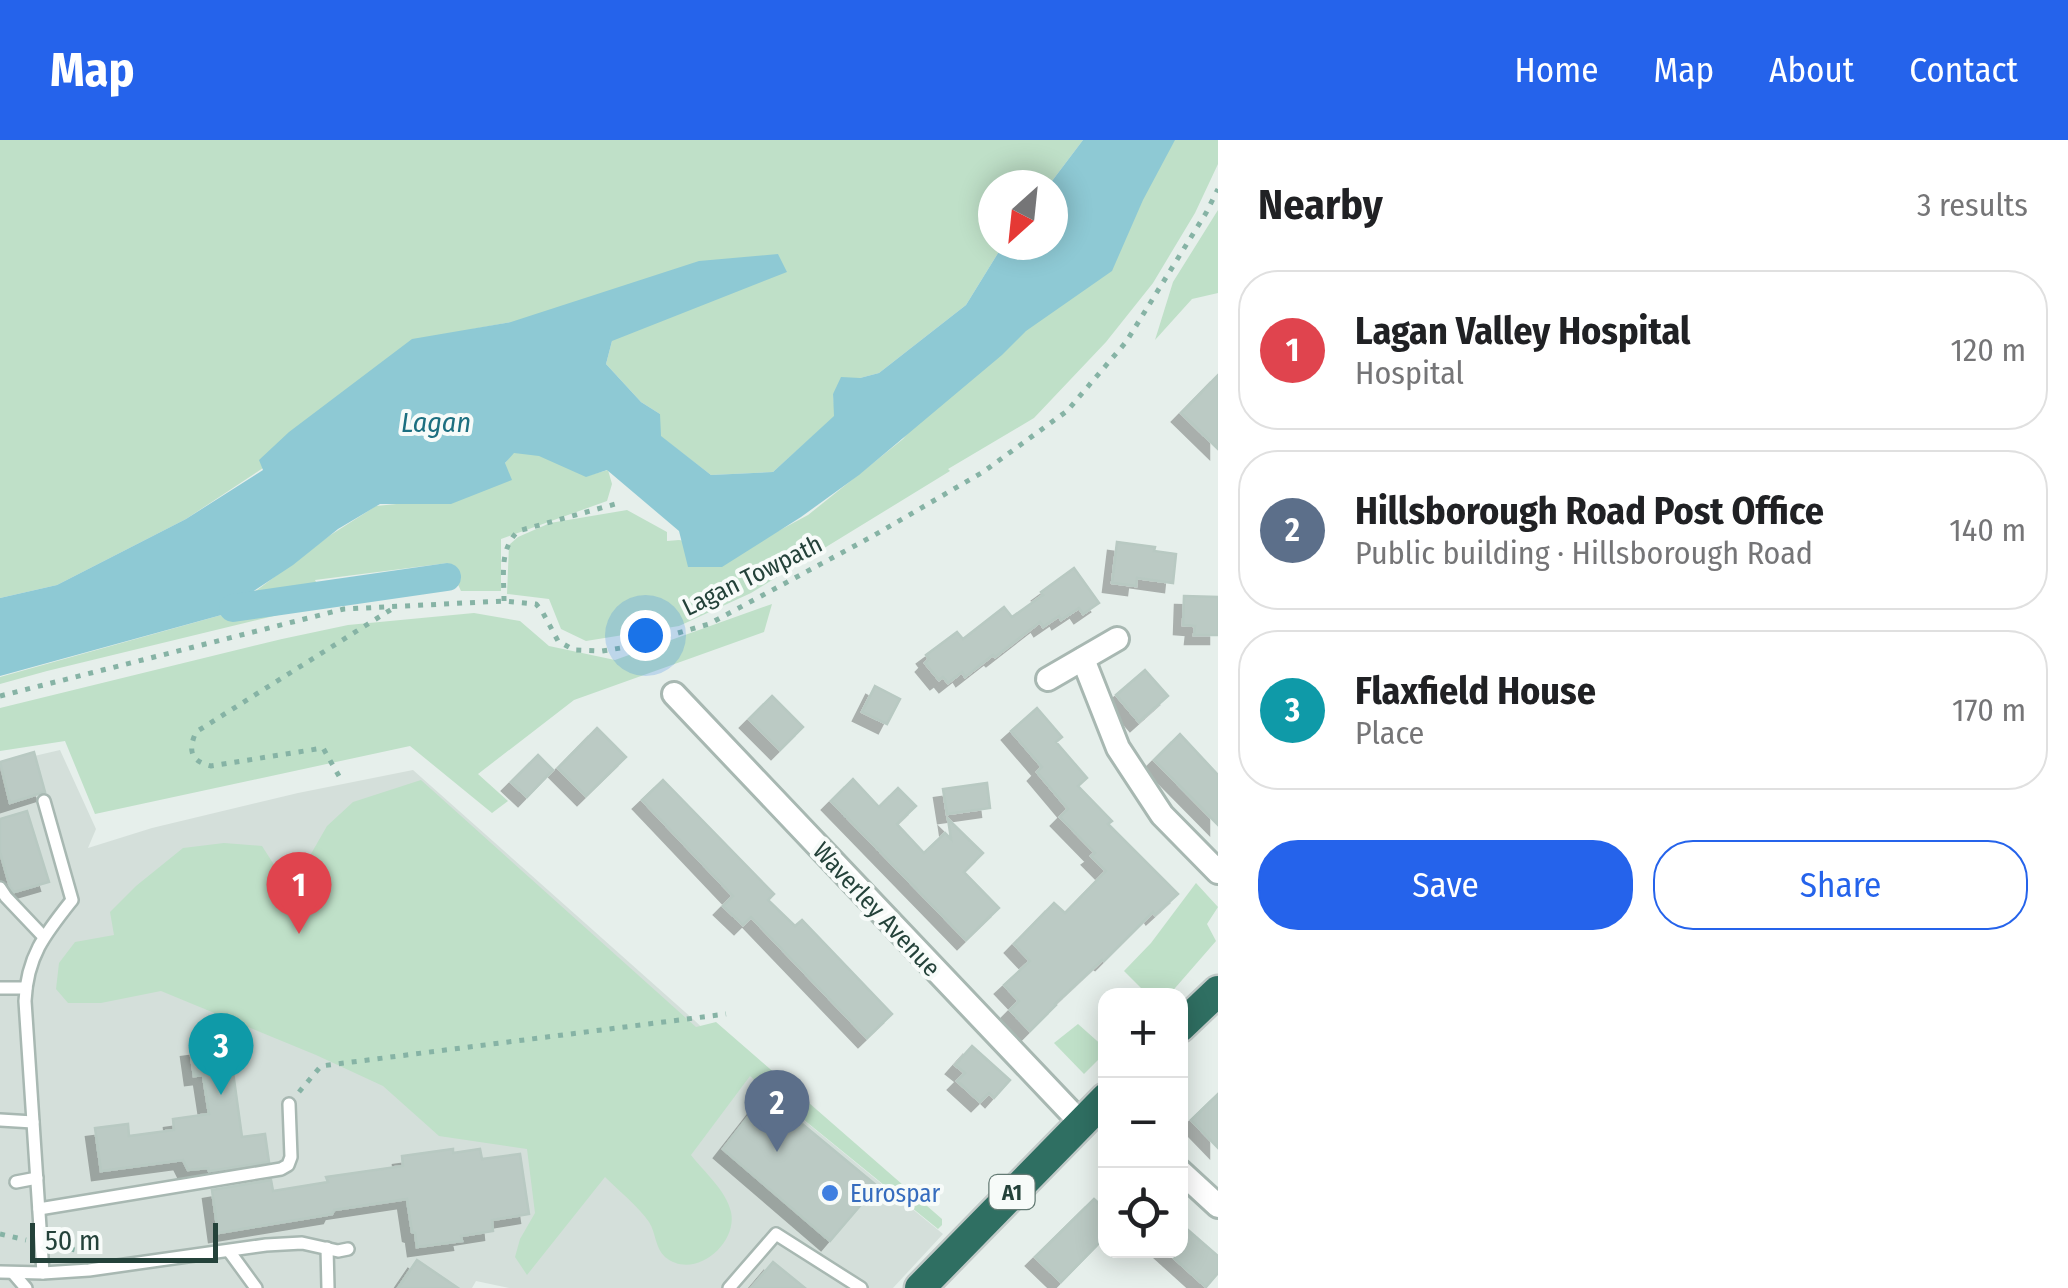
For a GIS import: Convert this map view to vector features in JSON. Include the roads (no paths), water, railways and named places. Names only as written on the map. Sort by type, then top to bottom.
[{"type":"highway","points":[[1188,1019],[1218,991]]},
{"type":"highway","name":"A1","points":[[920,1288],[1098,1106]]},
{"type":"street","points":[[1048,678],[1117,639]]},
{"type":"street","points":[[1083,659],[1118,748],[1162,815],[1218,872]]},
{"type":"street","name":"Waverley Avenue","points":[[674,694],[1080,1123]]},
{"type":"street","points":[[1188,1178],[1218,1206]]},
{"type":"lane","points":[[43,1273],[26,988],[30,964],[43,936],[72,900],[44,801]]},
{"type":"lane","points":[[0,888],[43,936]]},
{"type":"lane","points":[[0,988],[26,988]]},
{"type":"lane","points":[[39,1208],[281,1169],[288,1166],[290,1157],[289,1104]]},
{"type":"lane","points":[[0,1120],[33,1122]]},
{"type":"lane","points":[[16,1182],[37,1178]]},
{"type":"lane","points":[[729,1288],[776,1234],[861,1288]]},
{"type":"lane","points":[[6,1272],[89,1270],[302,1243],[348,1249]]},
{"type":"lane","points":[[327,1248],[328,1288]]},
{"type":"lane","points":[[229,1251],[256,1288]]},
{"type":"lane","points":[[6,1272],[26,1288]]},
{"type":"water","name":"Lagan","points":[[1083,140],[1175,140],[1112,271],[1026,331],[859,475],[722,567],[688,567],[679,531],[607,470],[586,477],[539,456],[514,453],[505,463],[512,480],[451,504],[380,504],[338,529],[225,614],[0,676],[0,598],[57,585],[186,519],[263,470],[259,460],[289,432],[412,339],[511,322],[699,261],[778,254],[787,272],[612,341],[606,364],[641,402],[660,414],[661,436],[711,475],[773,472],[834,416],[833,394],[841,377],[879,373],[966,305],[994,260],[1068,260],[1068,170],[1060,170]]},
{"type":"waterway","points":[[233,608],[447,577]]},
{"type":"place","name":"Lagan Valley Hospital","points":[[299,934]]},
{"type":"place","name":"Flaxfield House","points":[[221,1095]]},
{"type":"place","name":"Hillsborough Road Post Office","points":[[777,1152]]},
{"type":"place","name":"Eurospar","points":[[830,1193]]}]
